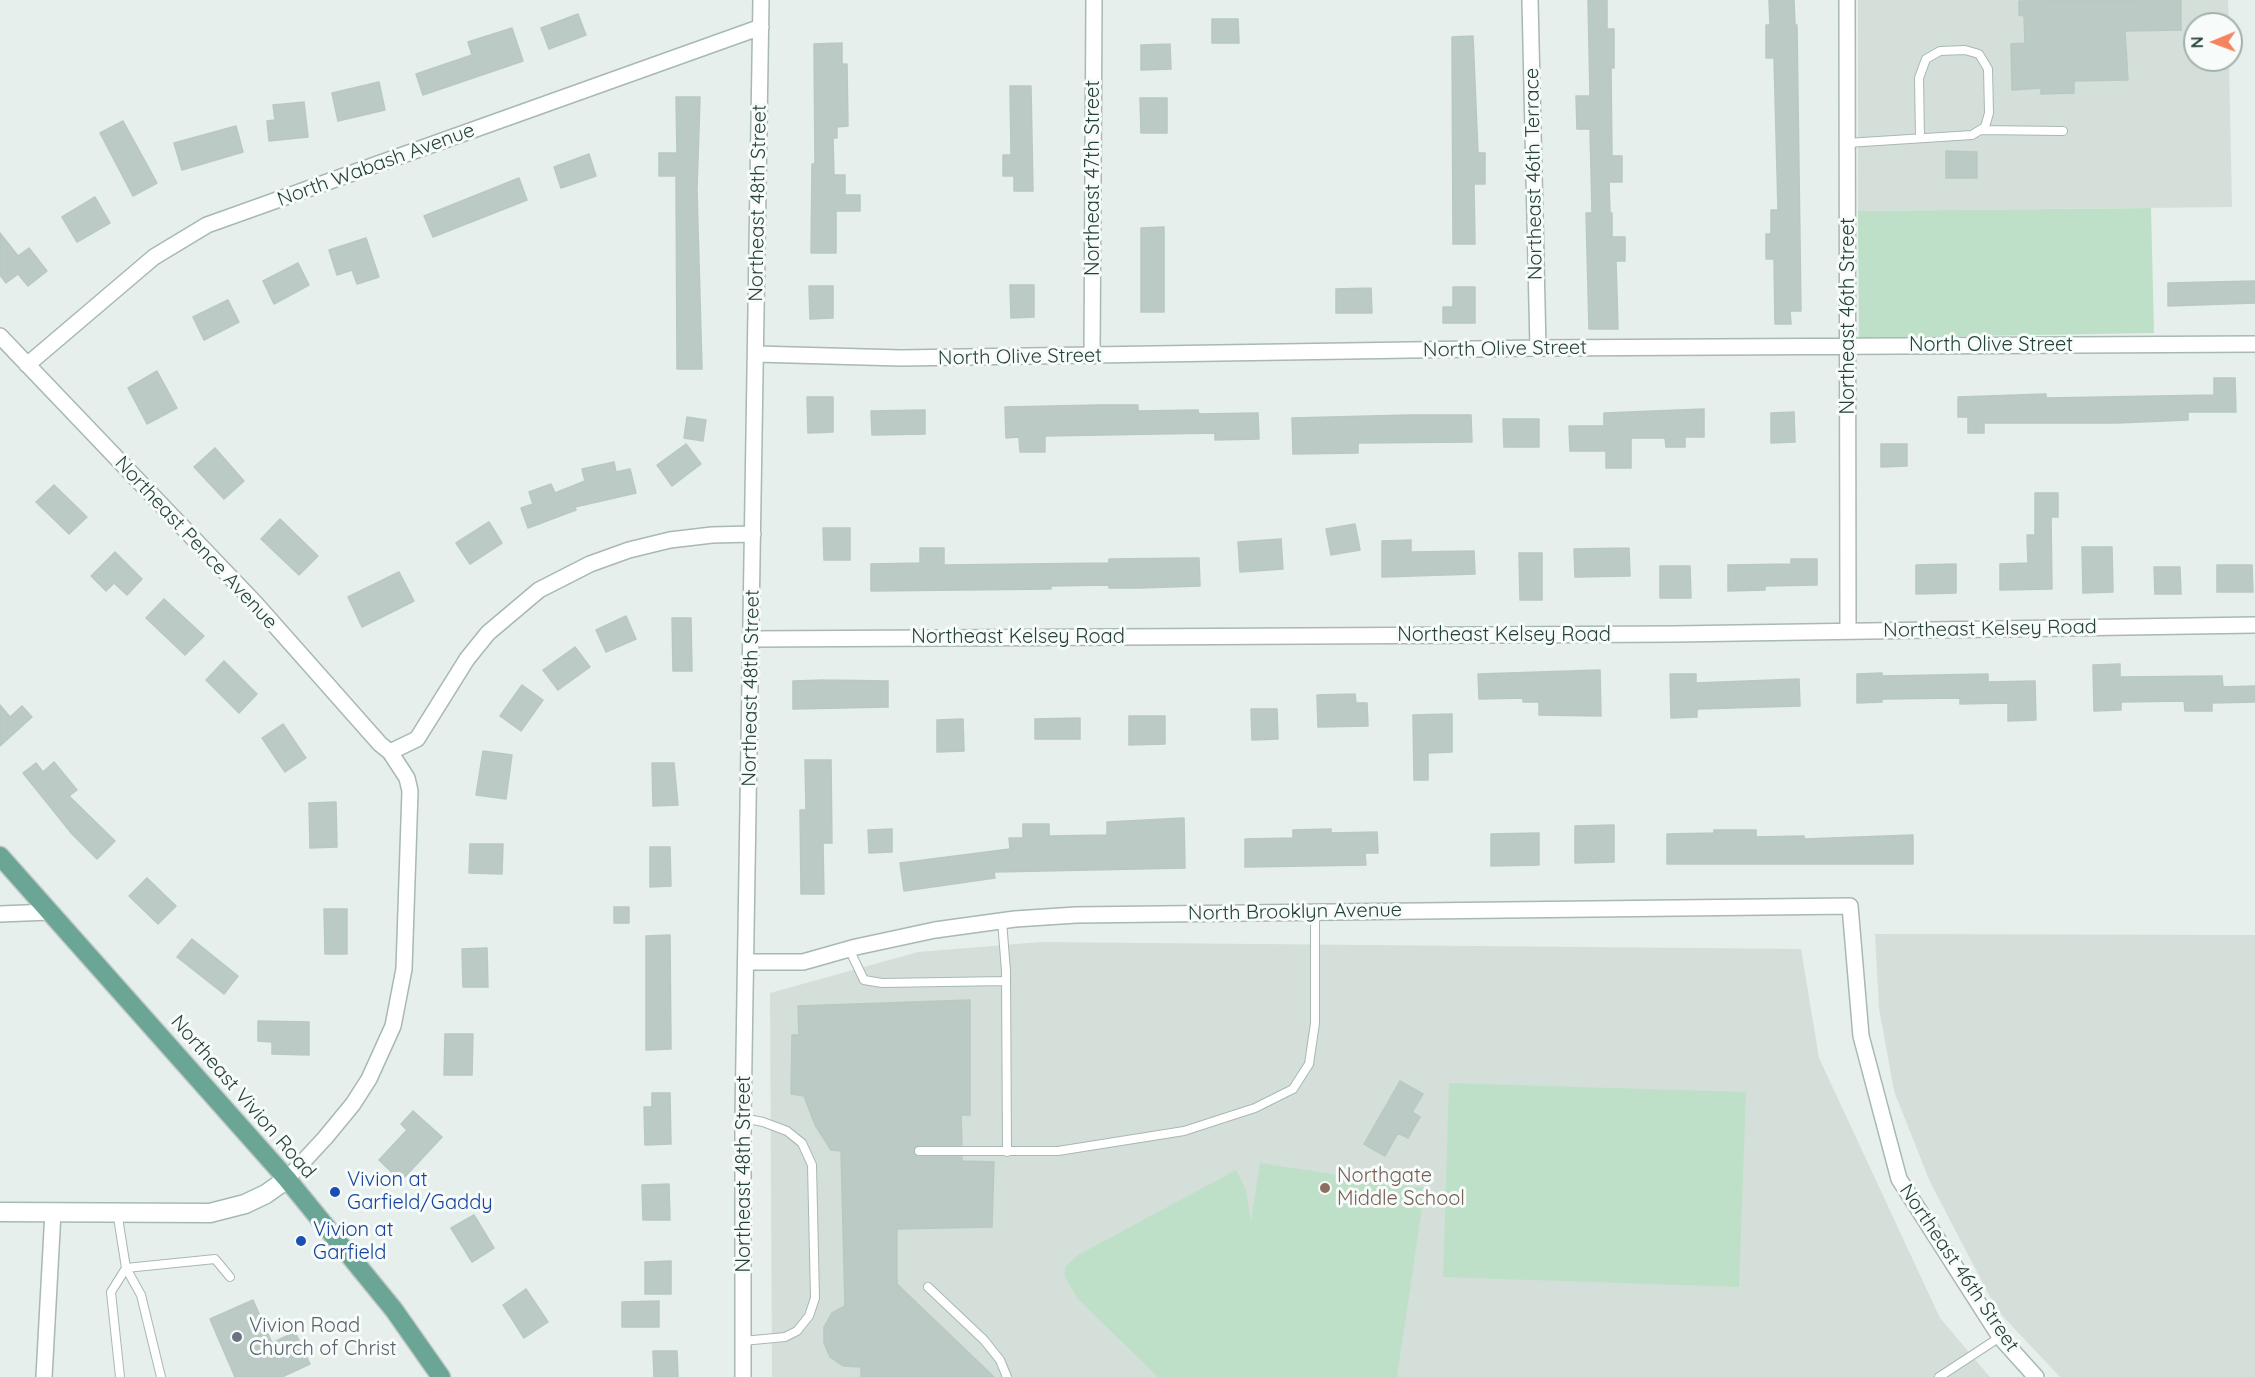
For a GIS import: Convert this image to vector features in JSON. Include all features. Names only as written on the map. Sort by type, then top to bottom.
[{"type":"main road","name":"Northeast Vivion Road","points":[[0,856],[287,1179],[394,1310],[441,1377]]},
{"type":"street","name":"Northeast 48th Street","points":[[743,1377],[743,1118],[761,0]]},
{"type":"street","name":"Northeast 47th Street","points":[[1092,356],[1094,0]]},
{"type":"street","name":"Northeast 46th Terrace","points":[[1530,0],[1538,348]]},
{"type":"street","name":"Northeast 46th Street","points":[[1847,0],[1848,631]]},
{"type":"street","name":"North Wabash Avenue","points":[[27,365],[154,257],[207,225],[761,27]]},
{"type":"street","name":"Northeast Pence Avenue","points":[[0,336],[256,604],[380,744],[390,752],[401,766],[410,791],[404,969],[400,998],[389,1035],[369,1079],[325,1138],[287,1179]]},
{"type":"street","name":"North Olive Street","points":[[756,354],[901,358],[1538,348],[2255,344]]},
{"type":"street","points":[[390,752],[417,739],[467,659],[496,626],[539,590],[590,564],[629,550],[680,539],[753,534]]},
{"type":"street","name":"Northeast Kelsey Road","points":[[752,639],[1848,631],[2255,625]]},
{"type":"street","name":"Northeast 46th Street","points":[[1850,906],[1861,1036],[1899,1179],[2000,1337],[2036,1377]]},
{"type":"street","name":"North Brooklyn Avenue","points":[[746,962],[803,962],[935,930],[1002,921],[1076,915],[1850,906]]},
{"type":"street","points":[[0,914],[50,912]]},
{"type":"street","points":[[0,1212],[221,1211],[266,1194],[287,1179]]},
{"type":"street","points":[[44,1377],[53,1212]]},
{"type":"lane","points":[[1847,142],[1920,138],[1972,135],[1985,127],[1989,113],[1988,69],[1979,54],[1965,50],[1940,51],[1926,59],[1921,68],[1920,138]]},
{"type":"lane","points":[[1979,130],[2063,130]]},
{"type":"lane","points":[[918,1151],[1058,1151],[1184,1131],[1255,1108],[1293,1089],[1309,1064],[1315,1023],[1315,912]]},
{"type":"lane","points":[[1002,921],[1006,981],[1007,1152]]},
{"type":"lane","points":[[849,949],[864,980],[882,983],[1006,981]]},
{"type":"lane","points":[[743,1118],[763,1122],[787,1131],[802,1143],[812,1165],[815,1298],[809,1316],[798,1331],[785,1337],[743,1341]]},
{"type":"lane","points":[[117,1211],[126,1268],[141,1295],[161,1377]]},
{"type":"lane","points":[[126,1268],[215,1259],[230,1277]]},
{"type":"lane","points":[[120,1377],[111,1292],[126,1268]]},
{"type":"lane","points":[[928,1287],[984,1340],[1000,1360],[1007,1377]]},
{"type":"lane","points":[[1939,1377],[2000,1337]]},
{"type":"shaded area","points":[[1858,0],[2228,0],[2228,12],[2183,12],[2183,72],[2229,72],[2232,207],[1858,211]]},
{"type":"shaded area","points":[[1875,934],[2255,935],[2255,1377],[2060,1377],[1997,1310],[1930,1182],[1894,1091],[1879,1008]]},
{"type":"shaded area","name":"Northgate Middle School","points":[[1041,942],[1801,949],[1819,1058],[1940,1318],[1990,1377],[772,1377],[770,993],[918,952]]},
{"type":"green space","points":[[2151,208],[2154,333],[1859,338],[1858,211]]},
{"type":"green space","points":[[1449,1083],[1746,1092],[1739,1287],[1443,1277]]},
{"type":"green space","points":[[1260,1163],[1425,1188],[1397,1377],[1158,1377],[1077,1298],[1065,1277],[1065,1267],[1078,1255],[1236,1170],[1246,1190],[1251,1221]]},
{"type":"building","points":[[1588,0],[1607,0],[1607,29],[1614,29],[1614,68],[1611,68],[1612,156],[1622,156],[1622,182],[1609,182],[1610,213],[1612,213],[1612,237],[1625,237],[1625,261],[1616,261],[1618,329],[1589,329],[1586,213],[1592,213],[1590,129],[1577,129],[1576,96],[1590,96]]},
{"type":"building","points":[[1769,0],[1794,0],[1795,25],[1797,25],[1801,311],[1790,311],[1791,324],[1775,324],[1774,259],[1766,259],[1766,234],[1771,234],[1771,210],[1778,210],[1774,58],[1766,58],[1766,25],[1770,25]]},
{"type":"building","points":[[2181,0],[2181,30],[2125,31],[2128,80],[2074,81],[2074,93],[2041,94],[2041,88],[2012,90],[2011,44],[2025,43],[2024,16],[2019,15],[2019,1]]},
{"type":"building","points":[[578,14],[586,35],[549,49],[541,28]]},
{"type":"building","points":[[1212,19],[1238,19],[1239,43],[1212,43]]},
{"type":"building","points":[[512,28],[523,61],[423,95],[416,74],[472,55],[468,42]]},
{"type":"building","points":[[1473,36],[1478,153],[1485,153],[1485,184],[1474,184],[1475,244],[1453,244],[1452,37]]},
{"type":"building","points":[[842,43],[842,64],[847,64],[848,126],[837,127],[837,138],[833,138],[834,175],[845,175],[845,195],[860,195],[860,211],[836,211],[836,253],[811,253],[812,164],[815,164],[814,44]]},
{"type":"building","points":[[1170,44],[1171,69],[1141,70],[1141,45]]},
{"type":"building","points":[[379,82],[385,110],[338,121],[332,93]]},
{"type":"building","points":[[1010,86],[1031,86],[1033,191],[1014,191],[1014,176],[1003,176],[1003,155],[1011,155]]},
{"type":"building","points":[[676,97],[700,97],[697,190],[702,369],[677,369],[676,176],[659,176],[659,153],[677,153]]},
{"type":"building","points":[[1140,98],[1167,98],[1167,133],[1141,133]]},
{"type":"building","points":[[304,102],[308,137],[269,141],[267,121],[275,120],[273,105]]},
{"type":"building","points":[[123,121],[157,183],[133,196],[100,133]]},
{"type":"building","points":[[236,126],[243,152],[182,170],[174,143]]},
{"type":"building","points":[[1946,151],[1977,152],[1977,178],[1946,178]]},
{"type":"building","points":[[589,154],[596,176],[561,188],[554,167]]},
{"type":"building","points":[[519,178],[527,200],[433,237],[424,216]]},
{"type":"building","points":[[95,197],[110,223],[77,242],[62,217]]},
{"type":"building","points":[[1164,227],[1164,312],[1141,312],[1141,228]]},
{"type":"building","points":[[0,233],[18,256],[29,248],[47,271],[28,286],[18,274],[6,283],[0,275]]},
{"type":"building","points":[[366,238],[379,277],[357,284],[352,270],[337,275],[329,250]]},
{"type":"building","points":[[298,263],[309,285],[274,304],[263,281]]},
{"type":"building","points":[[2255,281],[2255,303],[2168,306],[2168,283]]},
{"type":"building","points":[[1010,285],[1034,285],[1034,317],[1011,318]]},
{"type":"building","points":[[809,286],[833,286],[833,318],[810,319]]},
{"type":"building","points":[[1453,287],[1475,287],[1475,323],[1443,323],[1443,307],[1453,307]]},
{"type":"building","points":[[1371,288],[1372,313],[1336,313],[1336,289]]},
{"type":"building","points":[[228,300],[239,322],[204,340],[193,317]]},
{"type":"building","points":[[157,371],[177,408],[147,424],[128,388]]},
{"type":"building","points":[[2214,378],[2235,378],[2236,412],[2188,412],[2188,420],[2117,423],[1984,423],[1984,433],[1968,433],[1968,417],[1958,417],[1958,397],[2046,394],[2046,398],[2214,395]]},
{"type":"building","points":[[807,397],[833,397],[833,432],[808,433]]},
{"type":"building","points":[[1138,405],[1138,411],[1198,410],[1199,414],[1258,413],[1259,439],[1215,440],[1215,433],[1045,436],[1045,452],[1020,452],[1019,437],[1006,438],[1005,407]]},
{"type":"building","points":[[1704,409],[1704,437],[1685,437],[1685,447],[1666,447],[1665,438],[1631,438],[1631,468],[1606,468],[1606,451],[1570,451],[1569,426],[1604,426],[1604,413]]},
{"type":"building","points":[[925,410],[925,434],[872,435],[871,411]]},
{"type":"building","points":[[1794,412],[1795,442],[1771,443],[1771,413]]},
{"type":"building","points":[[1471,415],[1472,442],[1358,443],[1358,453],[1293,454],[1292,418]]},
{"type":"building","points":[[687,417],[706,420],[703,441],[684,438]]},
{"type":"building","points":[[1503,419],[1539,419],[1539,447],[1504,447]]},
{"type":"building","points":[[686,444],[701,464],[672,486],[657,465]]},
{"type":"building","points":[[1881,444],[1907,444],[1907,466],[1881,467]]},
{"type":"building","points":[[215,448],[244,481],[224,499],[194,467]]},
{"type":"building","points":[[614,462],[616,472],[630,469],[636,493],[575,507],[576,510],[528,528],[521,508],[533,504],[529,492],[551,484],[555,493],[585,481],[582,469]]},
{"type":"building","points":[[54,485],[87,517],[69,534],[36,502]]},
{"type":"building","points":[[2035,493],[2058,493],[2058,517],[2051,517],[2052,589],[2000,590],[2000,564],[2028,563],[2027,535],[2035,535]]},
{"type":"building","points":[[280,519],[318,556],[299,575],[261,539]]},
{"type":"building","points":[[489,522],[502,543],[470,564],[456,543]]},
{"type":"building","points":[[1355,524],[1360,550],[1331,555],[1326,529]]},
{"type":"building","points":[[823,528],[850,528],[850,560],[824,560]]},
{"type":"building","points":[[1281,539],[1283,569],[1240,572],[1238,542]]},
{"type":"building","points":[[1411,540],[1411,552],[1474,551],[1475,574],[1382,577],[1382,541]]},
{"type":"building","points":[[2082,547],[2112,547],[2113,592],[2083,593]]},
{"type":"building","points":[[920,548],[944,548],[944,565],[1109,563],[1109,559],[1199,558],[1200,586],[1109,588],[1109,585],[1051,586],[1051,589],[871,591],[871,564],[920,563]]},
{"type":"building","points":[[1629,548],[1630,576],[1575,577],[1574,549]]},
{"type":"building","points":[[115,552],[142,579],[127,595],[114,583],[106,591],[91,576]]},
{"type":"building","points":[[1519,553],[1542,553],[1542,600],[1520,600]]},
{"type":"building","points":[[1791,559],[1817,559],[1817,585],[1765,586],[1765,590],[1728,591],[1728,565],[1791,564]]},
{"type":"building","points":[[1956,564],[1956,593],[1916,594],[1916,565]]},
{"type":"building","points":[[2217,565],[2252,565],[2253,592],[2217,592]]},
{"type":"building","points":[[1660,566],[1690,566],[1691,598],[1660,598]]},
{"type":"building","points":[[2154,567],[2180,567],[2181,594],[2155,594]]},
{"type":"building","points":[[399,572],[414,601],[362,627],[348,597]]},
{"type":"building","points":[[164,599],[204,636],[185,655],[146,618]]},
{"type":"building","points":[[626,616],[636,639],[606,652],[596,630]]},
{"type":"building","points":[[672,618],[691,618],[692,671],[673,671]]},
{"type":"building","points":[[575,647],[590,667],[558,690],[543,670]]},
{"type":"building","points":[[224,661],[257,694],[239,713],[206,680]]},
{"type":"building","points":[[2120,664],[2120,677],[2222,676],[2223,687],[2255,686],[2255,702],[2212,703],[2212,711],[2185,711],[2184,701],[2121,702],[2121,710],[2094,711],[2093,665]]},
{"type":"building","points":[[1600,670],[1601,716],[1539,715],[1539,702],[1523,702],[1523,698],[1479,699],[1478,674]]},
{"type":"building","points":[[1882,673],[1882,676],[1988,674],[1988,682],[2035,681],[2036,720],[2008,721],[2008,703],[1960,704],[1960,698],[1882,699],[1882,702],[1857,703],[1857,674]]},
{"type":"building","points":[[1670,674],[1696,674],[1696,683],[1799,679],[1800,706],[1697,709],[1697,717],[1671,718]]},
{"type":"building","points":[[793,681],[888,681],[888,707],[793,709]]},
{"type":"building","points":[[522,685],[543,700],[521,731],[500,716]]},
{"type":"building","points":[[1355,694],[1356,703],[1367,703],[1368,726],[1318,727],[1317,695]]},
{"type":"building","points":[[0,705],[10,717],[22,706],[32,717],[0,746]]},
{"type":"building","points":[[1251,709],[1277,709],[1278,739],[1252,740]]},
{"type":"building","points":[[1452,714],[1452,752],[1428,753],[1428,780],[1414,780],[1413,715]]},
{"type":"building","points":[[1129,716],[1165,716],[1165,744],[1129,745]]},
{"type":"building","points":[[1080,718],[1080,739],[1035,739],[1035,719]]},
{"type":"building","points":[[963,719],[964,751],[937,752],[937,720]]},
{"type":"building","points":[[283,724],[306,758],[285,772],[262,738]]},
{"type":"building","points":[[483,751],[512,755],[506,799],[476,795]]},
{"type":"building","points":[[805,760],[831,760],[832,843],[823,843],[824,894],[801,894],[800,810],[806,810]]},
{"type":"building","points":[[54,762],[77,790],[69,796],[115,841],[97,859],[72,834],[23,773],[36,763],[43,772]]},
{"type":"building","points":[[652,763],[674,763],[678,805],[653,806]]},
{"type":"building","points":[[336,802],[337,847],[310,848],[309,803]]},
{"type":"building","points":[[1184,818],[1185,868],[994,872],[995,878],[904,891],[900,863],[1010,849],[1009,838],[1023,838],[1023,824],[1049,824],[1049,836],[1107,835],[1107,822]]},
{"type":"building","points":[[1614,825],[1614,862],[1575,863],[1575,826]]},
{"type":"building","points":[[892,829],[892,852],[869,853],[868,830]]},
{"type":"building","points":[[1331,829],[1331,833],[1377,832],[1378,853],[1365,853],[1366,865],[1245,867],[1245,839],[1293,838],[1293,830]]},
{"type":"building","points":[[1714,830],[1756,830],[1756,837],[1804,836],[1804,839],[1913,835],[1913,864],[1667,864],[1667,834],[1714,833]]},
{"type":"building","points":[[1539,833],[1539,865],[1491,866],[1491,834]]},
{"type":"building","points":[[470,844],[503,844],[502,874],[469,873]]},
{"type":"building","points":[[650,847],[670,847],[671,886],[650,887]]},
{"type":"building","points":[[147,878],[176,906],[158,924],[129,896]]},
{"type":"building","points":[[614,907],[629,907],[629,923],[614,923]]},
{"type":"building","points":[[324,909],[347,909],[347,954],[325,954]]},
{"type":"building","points":[[670,935],[671,1049],[646,1050],[646,936]]},
{"type":"building","points":[[192,939],[238,976],[224,994],[177,957]]},
{"type":"building","points":[[487,948],[488,987],[463,987],[462,949]]},
{"type":"building","points":[[970,1000],[970,1115],[961,1115],[962,1145],[918,1145],[913,1152],[918,1157],[962,1157],[962,1161],[994,1162],[992,1227],[897,1229],[897,1284],[994,1377],[861,1377],[861,1367],[843,1366],[830,1357],[824,1343],[824,1327],[832,1313],[845,1306],[841,1151],[831,1150],[815,1125],[804,1096],[791,1094],[792,1035],[799,1035],[798,1006]]},
{"type":"building","points":[[258,1021],[309,1022],[309,1055],[272,1054],[272,1042],[258,1041]]},
{"type":"building","points":[[445,1034],[473,1034],[472,1075],[444,1075]]},
{"type":"building","points":[[1400,1081],[1423,1094],[1412,1112],[1420,1117],[1408,1138],[1398,1133],[1385,1156],[1364,1144]]},
{"type":"building","points":[[652,1093],[670,1093],[671,1144],[645,1145],[644,1107],[652,1107]]},
{"type":"building","points":[[413,1111],[442,1137],[401,1181],[379,1160],[407,1130],[401,1124]]},
{"type":"building","points":[[669,1184],[670,1220],[643,1220],[642,1185]]},
{"type":"building","points":[[474,1215],[494,1248],[472,1262],[451,1228]]},
{"type":"building","points":[[671,1261],[671,1294],[645,1294],[645,1262]]},
{"type":"building","points":[[526,1289],[548,1322],[524,1338],[503,1305]]},
{"type":"building","name":"Vivion Road Church of Christ","points":[[253,1300],[272,1343],[295,1332],[310,1364],[282,1377],[235,1377],[210,1319]]},
{"type":"building","points":[[659,1301],[659,1327],[622,1327],[622,1302]]},
{"type":"building","points":[[653,1351],[677,1351],[678,1377],[654,1377]]},
{"type":"place","name":"Northgate Middle School","points":[[1325,1188]]},
{"type":"place","name":"Vivion at Garfield/Gaddy","points":[[335,1192]]},
{"type":"place","name":"Vivion at Garfield","points":[[301,1241]]},
{"type":"place","name":"Vivion Road Church of Christ","points":[[237,1337]]}]
